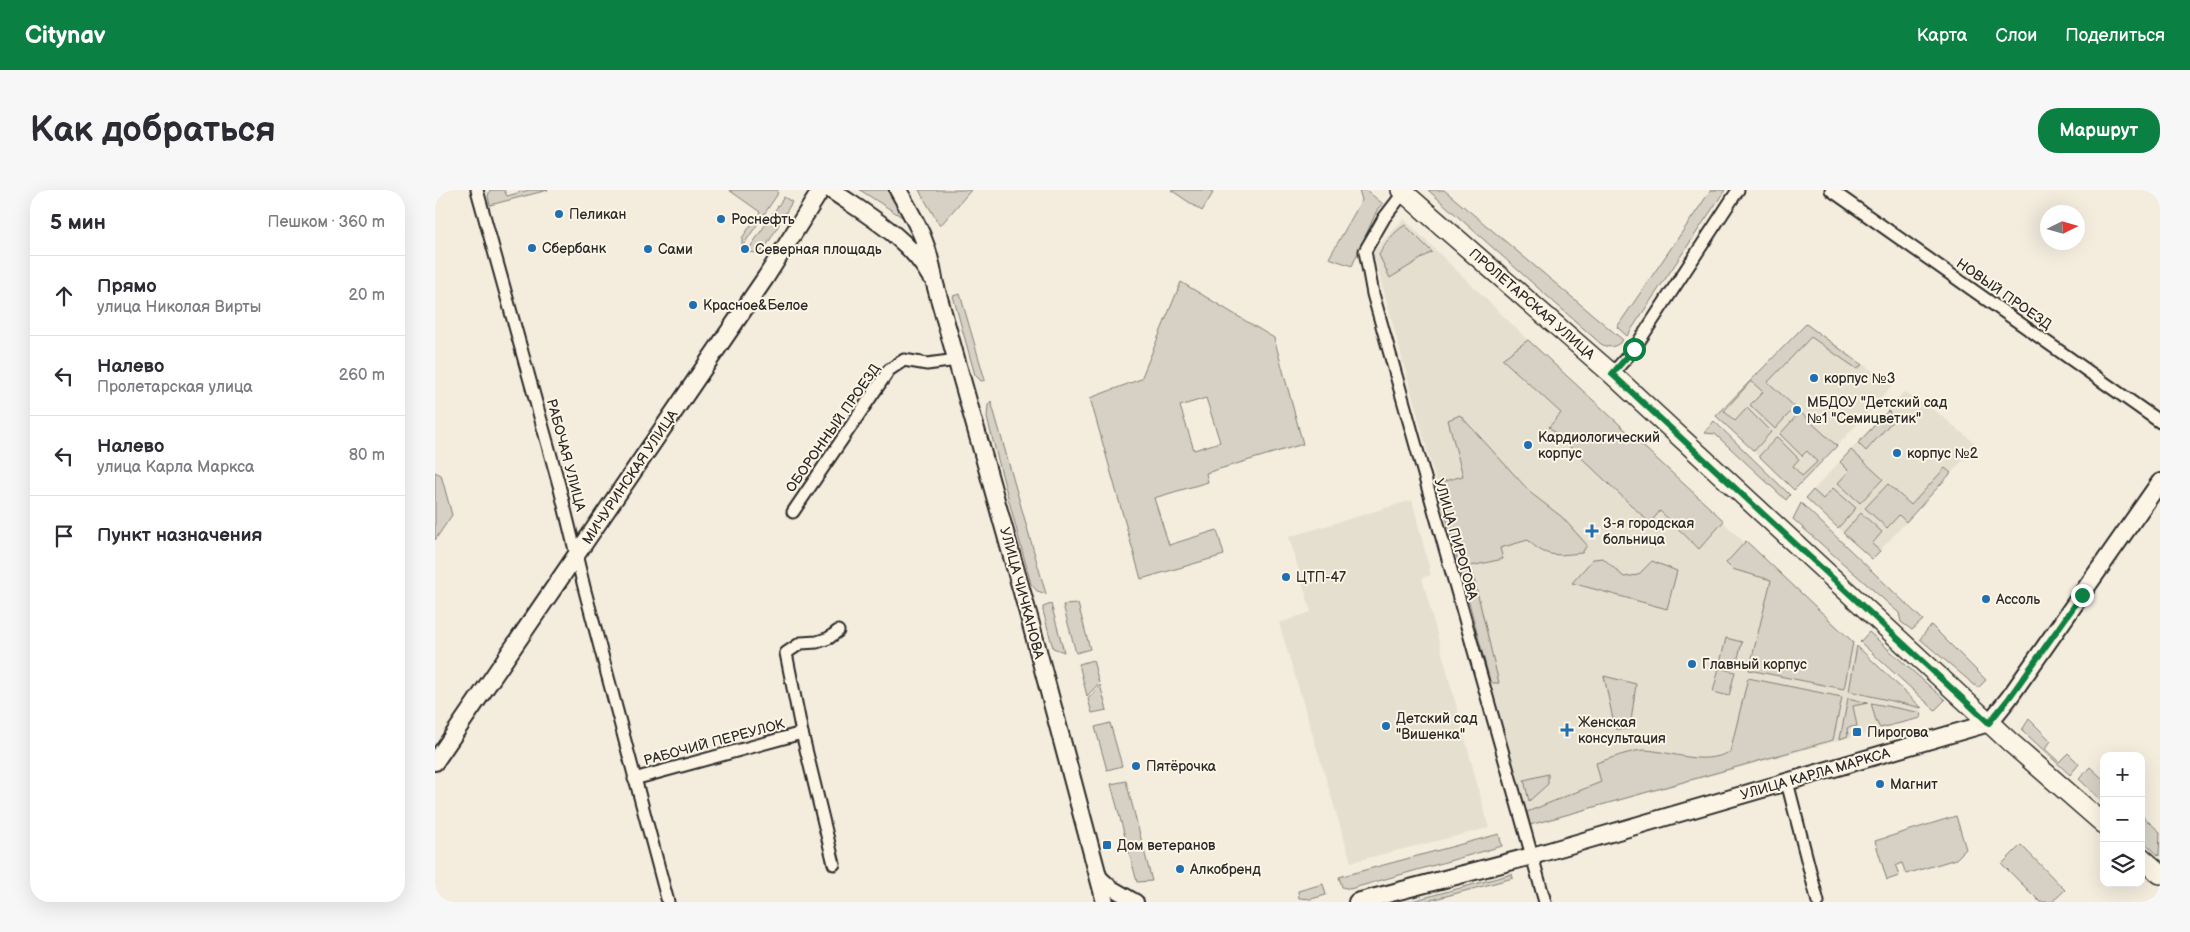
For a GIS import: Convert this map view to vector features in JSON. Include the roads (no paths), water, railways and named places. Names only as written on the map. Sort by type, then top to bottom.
[{"type":"main road","name":"МИЧУРИНСКАЯ УЛИЦА","points":[[435,762],[766,277],[821,190]]},
{"type":"main road","points":[[831,190],[904,242],[920,259],[935,284]]},
{"type":"main road","points":[[898,190],[924,236],[935,284]]},
{"type":"main road","name":"ПРОЛЕТАРСКАЯ УЛИЦА","points":[[1403,191],[1612,374],[1989,723],[2100,820]]},
{"type":"main road","name":"УЛИЦА ЧИЧКАНОВА","points":[[935,284],[1105,902]]},
{"type":"main road","points":[[1989,723],[2015,691],[2160,482]]},
{"type":"main road","name":"УЛИЦА КАРЛА МАРКСА","points":[[1357,902],[1533,856],[1989,723]]},
{"type":"main road","points":[[2145,861],[2160,874]]},
{"type":"street","name":"РАБОЧАЯ УЛИЦА","points":[[477,190],[559,485],[634,779],[668,902]]},
{"type":"street","points":[[1612,374],[1634,349],[1738,190]]},
{"type":"street","name":"НОВЫЙ ПРОЕЗД","points":[[1831,190],[2160,422]]},
{"type":"street","name":"УЛИЦА ПИРОГОВА","points":[[1403,191],[1384,218],[1365,251],[1373,294],[1523,830],[1533,856],[1545,902]]},
{"type":"street","name":"ОБОРОННЫЙ ПРОЕЗД","points":[[793,512],[889,370],[904,360],[927,364],[957,360]]},
{"type":"street","name":"РАБОЧИЙ ПЕРЕУЛОК","points":[[835,864],[802,733],[786,653],[801,643],[817,642],[829,638],[838,631]]},
{"type":"street","name":"РАБОЧИЙ ПЕРЕУЛОК","points":[[634,779],[802,733]]},
{"type":"street","points":[[1787,782],[1818,902]]},
{"type":"street","points":[[1098,876],[1136,902]]},
{"type":"place","name":"Пеликан","points":[[559,214]]},
{"type":"place","name":"Роснефть","points":[[721,219]]},
{"type":"place","name":"Сбербанк","points":[[532,248]]},
{"type":"place","name":"Сами","points":[[648,249]]},
{"type":"place","name":"Северная площадь","points":[[745,249]]},
{"type":"place","name":"Красное&Белое","points":[[693,305]]},
{"type":"place","name":"корпус №3","points":[[1814,378]]},
{"type":"place","name":"МБДОУ \"Детский сад №1 \"Семицветик\"","points":[[1797,410]]},
{"type":"place","name":"Кардиологический корпус","points":[[1528,445]]},
{"type":"place","name":"корпус №2","points":[[1897,453]]},
{"type":"place","name":"3-я городская больница","points":[[1592,531]]},
{"type":"place","name":"ЦТП-47","points":[[1286,577]]},
{"type":"place","name":"Ассоль","points":[[1986,599]]},
{"type":"place","name":"Главный корпус","points":[[1692,664]]},
{"type":"place","name":"Детский сад \"Вишенка\"","points":[[1386,726]]},
{"type":"place","name":"Женская консультация","points":[[1567,730]]},
{"type":"place","name":"Пирогова","points":[[1857,732]]},
{"type":"place","name":"Пятёрочка","points":[[1136,766]]},
{"type":"place","name":"Магнит","points":[[1880,784]]},
{"type":"place","name":"Дом ветеранов","points":[[1107,845]]},
{"type":"place","name":"Алкобренд","points":[[1180,869]]}]
